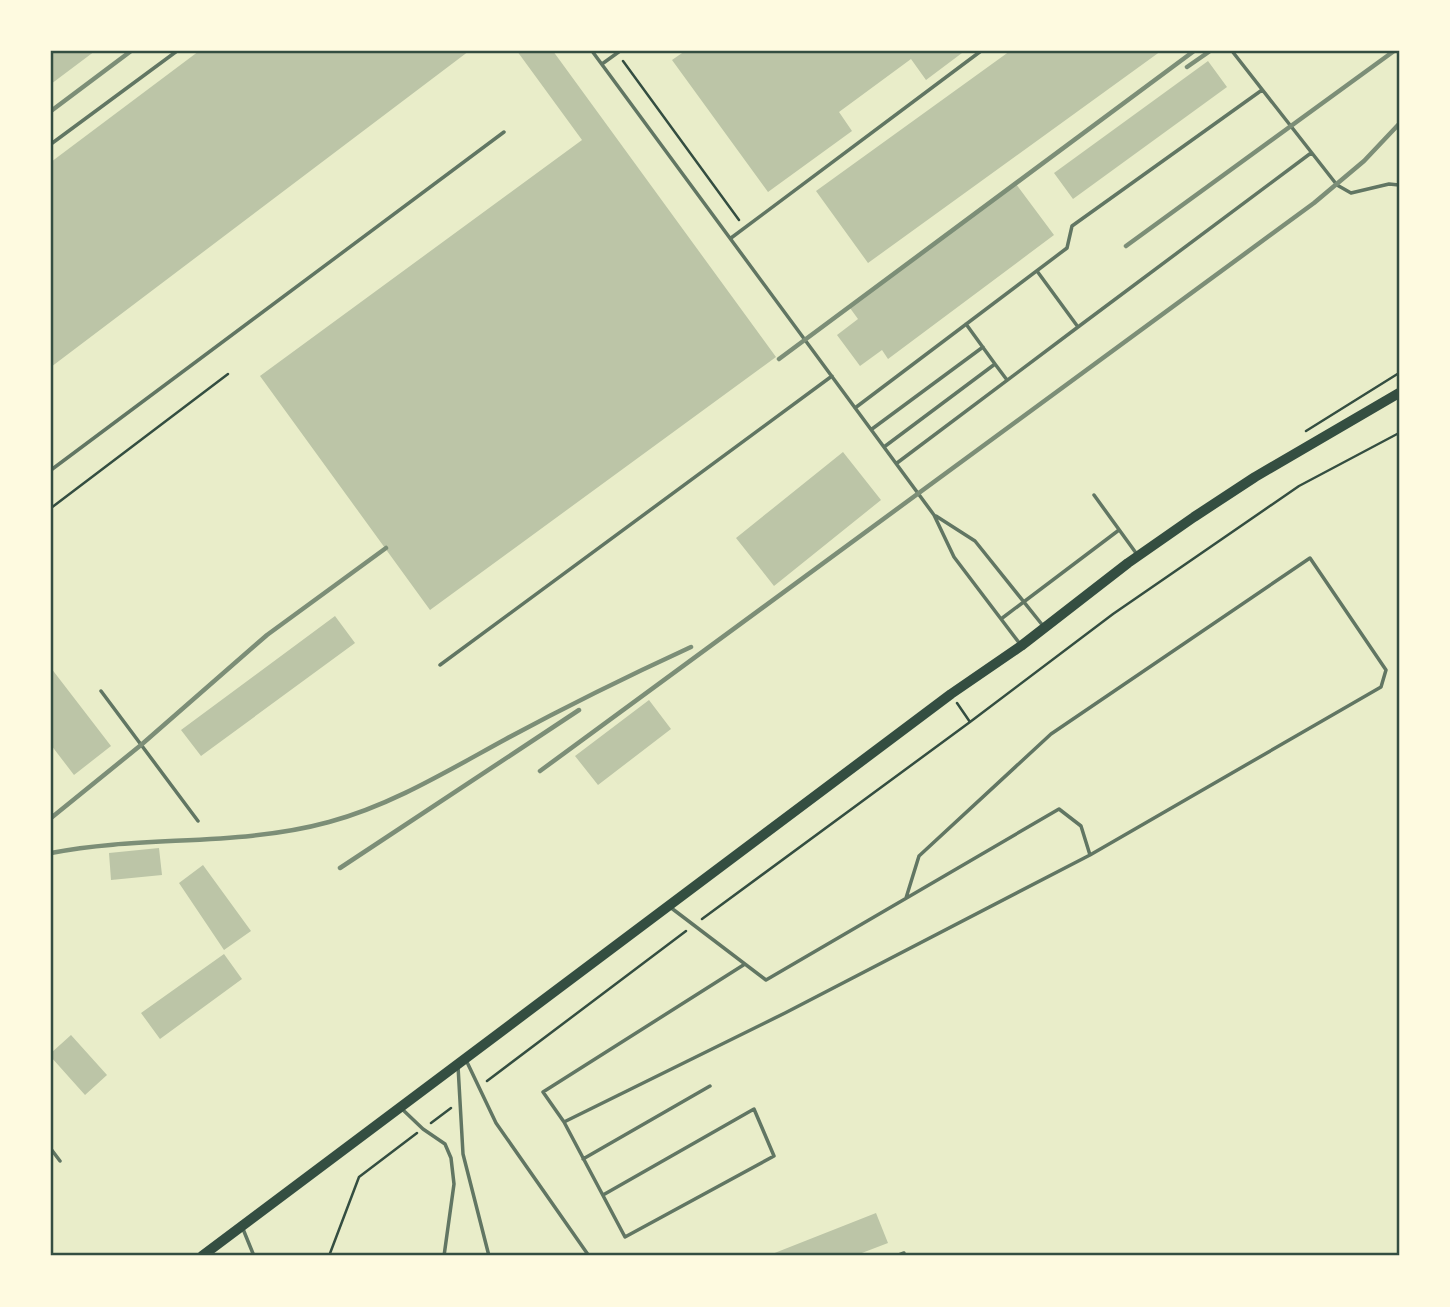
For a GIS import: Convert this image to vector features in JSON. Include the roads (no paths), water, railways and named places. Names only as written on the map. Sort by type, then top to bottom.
[{"type":"main road","points":[[202,1256],[1138,556],[1255,477],[1399,393]]},
{"type":"lane","points":[[51,144],[177,51]]},
{"type":"lane","points":[[592,51],[897,463],[934,515],[954,557],[1021,646]]},
{"type":"lane","points":[[731,239],[981,51]]},
{"type":"lane","points":[[1232,51],[1337,185],[1344,190],[1359,192],[1390,184],[1399,185]]},
{"type":"lane","points":[[602,64],[618,52]]},
{"type":"lane","points":[[855,408],[1067,248],[1072,226],[1262,90]]},
{"type":"lane","points":[[51,470],[504,132]]},
{"type":"lane","points":[[897,463],[1311,153]]},
{"type":"lane","points":[[1037,271],[1078,327]]},
{"type":"lane","points":[[966,324],[1007,380]]},
{"type":"lane","points":[[871,429],[983,347]]},
{"type":"lane","points":[[884,447],[995,364]]},
{"type":"lane","points":[[440,666],[832,376]]},
{"type":"lane","points":[[1094,495],[1138,556]]},
{"type":"lane","points":[[934,515],[975,541],[1044,628]]},
{"type":"lane","points":[[1001,619],[1119,530]]},
{"type":"lane","points":[[564,1122],[785,1013],[1090,855],[1381,687],[1386,670],[1310,558],[1051,734],[919,856],[906,899]]},
{"type":"lane","points":[[101,691],[198,821]]},
{"type":"lane","points":[[668,906],[765,980],[1059,810],[1081,826],[1090,855]]},
{"type":"lane","points":[[603,1195],[754,1109],[774,1156],[625,1237],[564,1122],[543,1092],[744,964]]},
{"type":"lane","points":[[462,1061],[479,1087],[496,1124],[589,1256]]},
{"type":"lane","points":[[462,1061],[460,1100],[463,1154],[489,1256]]},
{"type":"lane","points":[[583,1159],[710,1086]]},
{"type":"lane","points":[[401,1107],[423,1129],[445,1144],[451,1158],[454,1184],[444,1256]]},
{"type":"lane","points":[[51,1149],[60,1161]]},
{"type":"lane","points":[[241,1227],[254,1256]]},
{"type":"lane","points":[[896,1256],[904,1253]]},
{"type":"railway","points":[[51,111],[131,51]]},
{"type":"railway","points":[[779,359],[1194,51]]},
{"type":"railway","points":[[1187,67],[1210,51]]},
{"type":"railway","points":[[1126,246],[1394,51]]},
{"type":"railway","points":[[540,771],[1314,203],[1364,161],[1399,124]]},
{"type":"railway","points":[[51,818],[141,745],[267,635],[386,548]]},
{"type":"railway","points":[[51,853],[120,844],[260,835],[295,830],[352,815],[420,786],[575,703],[691,647]]},
{"type":"railway","points":[[340,868],[579,710]]}]
